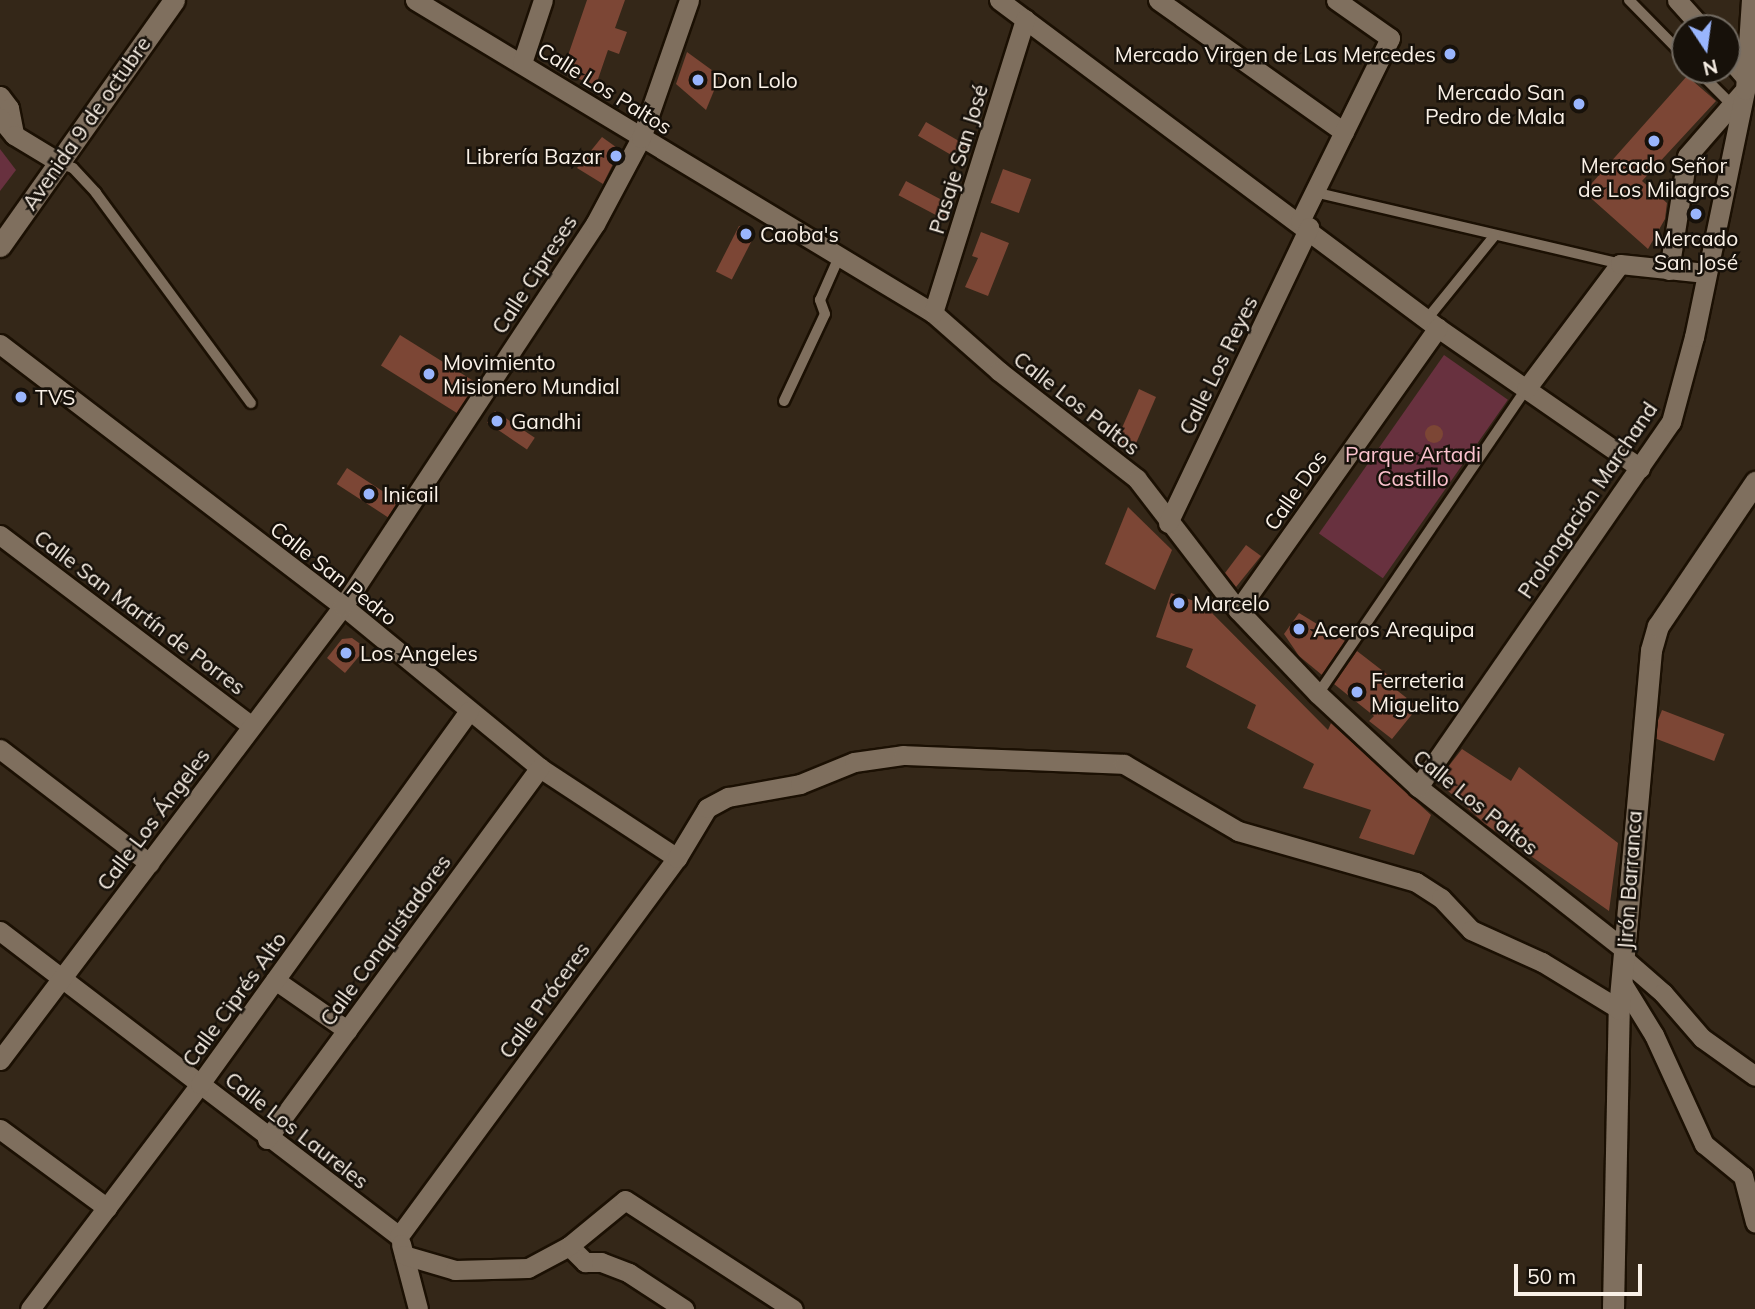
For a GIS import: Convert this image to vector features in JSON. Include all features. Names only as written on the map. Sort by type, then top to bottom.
[{"type":"street","name":"Avenida 9 de octubre","points":[[0,246],[57,161],[174,0]]},
{"type":"street","name":"Calle Los Paltos","points":[[415,0],[933,313],[999,371],[1137,479],[1168,523],[1238,610],[1318,694],[1418,787],[1624,954],[1702,1038],[1755,1076]]},
{"type":"street","points":[[522,64],[543,0]]},
{"type":"street","name":"Calle Cipreses","points":[[343,606],[595,224],[641,138],[689,0]]},
{"type":"street","points":[[999,0],[1305,224],[1433,324],[1640,468]]},
{"type":"street","points":[[1158,0],[1344,132]]},
{"type":"street","name":"Calle Los Reyes","points":[[1168,523],[1305,224],[1314,191],[1390,38],[1336,0]]},
{"type":"street","points":[[1676,0],[1689,14]]},
{"type":"street","name":"Prolongación Marchand","points":[[1418,787],[1671,422],[1679,401],[1748,85],[1751,0]]},
{"type":"street","name":"Pasaje San José","points":[[933,313],[1025,19]]},
{"type":"street","points":[[1669,270],[1687,156],[1748,85]]},
{"type":"street","points":[[0,96],[9,108],[14,135]]},
{"type":"street","points":[[0,118],[14,135],[57,161]]},
{"type":"street","points":[[1525,389],[1620,264],[1706,273]]},
{"type":"street","name":"Calle Dos","points":[[1238,610],[1433,324]]},
{"type":"street","name":"Calle San Pedro","points":[[0,344],[343,606],[540,768],[677,858]]},
{"type":"street","name":"Jirón Barranca","points":[[1614,1309],[1619,1009],[1647,677],[1658,626],[1755,482]]},
{"type":"street","name":"Calle San Martín de Porres","points":[[0,535],[252,726]]},
{"type":"street","name":"Calle Los Ángeles","points":[[0,1060],[343,606]]},
{"type":"street","name":"Calle Ciprés Alto","points":[[30,1309],[200,1084],[469,710]]},
{"type":"street","points":[[0,749],[149,863]]},
{"type":"street","name":"Calle Próceres","points":[[401,1245],[677,858],[707,808],[728,797],[800,784],[854,762],[903,755],[1124,764],[1238,831],[1416,882],[1441,898],[1471,930],[1542,962],[1619,1009]]},
{"type":"street","name":"Calle Conquistadores","points":[[267,1139],[540,768]]},
{"type":"street","name":"Calle Los Laureles","points":[[0,931],[200,1084],[401,1245],[455,1270],[511,1272],[544,1262],[569,1246],[625,1200],[793,1309]]},
{"type":"street","points":[[275,980],[347,1030]]},
{"type":"street","points":[[1622,983],[1654,1035],[1703,1144],[1742,1176],[1755,1222]]},
{"type":"street","points":[[0,1129],[107,1208]]},
{"type":"street","points":[[401,1245],[418,1309]]},
{"type":"street","points":[[569,1246],[585,1262],[601,1262],[629,1273],[684,1309]]},
{"type":"lane","points":[[1629,0],[1671,43]]},
{"type":"lane","points":[[1711,84],[1732,105]]},
{"type":"lane","points":[[57,161],[73,168],[96,193],[251,403]]},
{"type":"lane","points":[[1314,191],[1620,264]]},
{"type":"lane","points":[[1433,324],[1495,234]]},
{"type":"lane","points":[[784,401],[825,314],[820,300],[839,257]]},
{"type":"lane","points":[[1318,694],[1525,389]]},
{"type":"green space","points":[[0,149],[16,170],[0,191]]},
{"type":"green space","name":"Parque Artadi Castillo","points":[[1444,355],[1508,400],[1383,578],[1319,534]]},
{"type":"building","points":[[587,0],[625,0],[615,28],[627,32],[619,54],[608,50],[596,85],[562,73]]},
{"type":"building","name":"Don Lolo","points":[[687,52],[720,76],[706,110],[676,84]]},
{"type":"building","name":"Mercado Señor de Los Milagros","points":[[1680,84],[1696,84],[1716,101],[1642,181],[1667,203],[1665,219],[1648,249],[1584,192]]},
{"type":"building","points":[[926,122],[971,148],[963,162],[918,136]]},
{"type":"building","points":[[602,137],[620,150],[603,184],[577,168]]},
{"type":"building","points":[[1003,169],[1031,179],[1019,213],[991,203]]},
{"type":"building","points":[[906,181],[954,206],[946,220],[898,195]]},
{"type":"building","points":[[739,226],[755,234],[732,280],[716,271]]},
{"type":"building","points":[[981,232],[1009,243],[988,296],[965,287],[978,258],[972,256]]},
{"type":"building","name":"Movimiento Misionero Mundial","points":[[400,335],[476,383],[457,413],[381,366]]},
{"type":"building","points":[[1139,389],[1156,397],[1131,455],[1118,437]]},
{"type":"building","points":[[495,411],[535,438],[527,449],[487,423]]},
{"type":"building","points":[[1430,425],[1438,425],[1443,434],[1441,441],[1430,443],[1425,438],[1425,430]]},
{"type":"building","name":"Inicail","points":[[347,468],[398,501],[388,517],[337,484]]},
{"type":"building","points":[[1128,507],[1172,550],[1155,590],[1105,564]]},
{"type":"building","points":[[1246,545],[1261,556],[1236,587],[1225,573]]},
{"type":"building","points":[[1171,593],[1203,604],[1328,730],[1331,723],[1431,815],[1414,855],[1359,838],[1371,810],[1303,788],[1314,764],[1247,728],[1256,705],[1186,667],[1193,649],[1156,637]]},
{"type":"building","points":[[1299,613],[1345,641],[1322,675],[1299,656],[1284,634]]},
{"type":"building","name":"Los Angeles","points":[[352,638],[366,648],[345,673],[327,658],[342,639]]},
{"type":"building","points":[[1357,651],[1388,675],[1384,680],[1418,707],[1392,739],[1369,721],[1374,716],[1334,684]]},
{"type":"building","points":[[1662,710],[1725,734],[1714,761],[1652,737]]},
{"type":"building","points":[[1462,749],[1511,781],[1519,767],[1618,843],[1609,911],[1485,824],[1437,781]]},
{"type":"place","name":"Mercado Virgen de Las Mercedes","points":[[1450,54]]},
{"type":"place","name":"Don Lolo","points":[[698,80]]},
{"type":"place","name":"Mercado San Pedro de Mala","points":[[1579,104]]},
{"type":"place","name":"Mercado Señor de Los Milagros","points":[[1654,141]]},
{"type":"place","name":"Librería Bazar","points":[[616,156]]},
{"type":"place","name":"Mercado San José","points":[[1696,214]]},
{"type":"place","name":"Caoba's","points":[[746,234]]},
{"type":"place","name":"Movimiento Misionero Mundial","points":[[429,374]]},
{"type":"place","name":"TVS","points":[[21,397]]},
{"type":"place","name":"Gandhi","points":[[497,421]]},
{"type":"place","name":"Inicail","points":[[369,494]]},
{"type":"place","name":"Marcelo","points":[[1179,603]]},
{"type":"place","name":"Aceros Arequipa","points":[[1299,629]]},
{"type":"place","name":"Los Angeles","points":[[346,653]]},
{"type":"place","name":"Ferreteria Miguelito","points":[[1357,692]]}]
